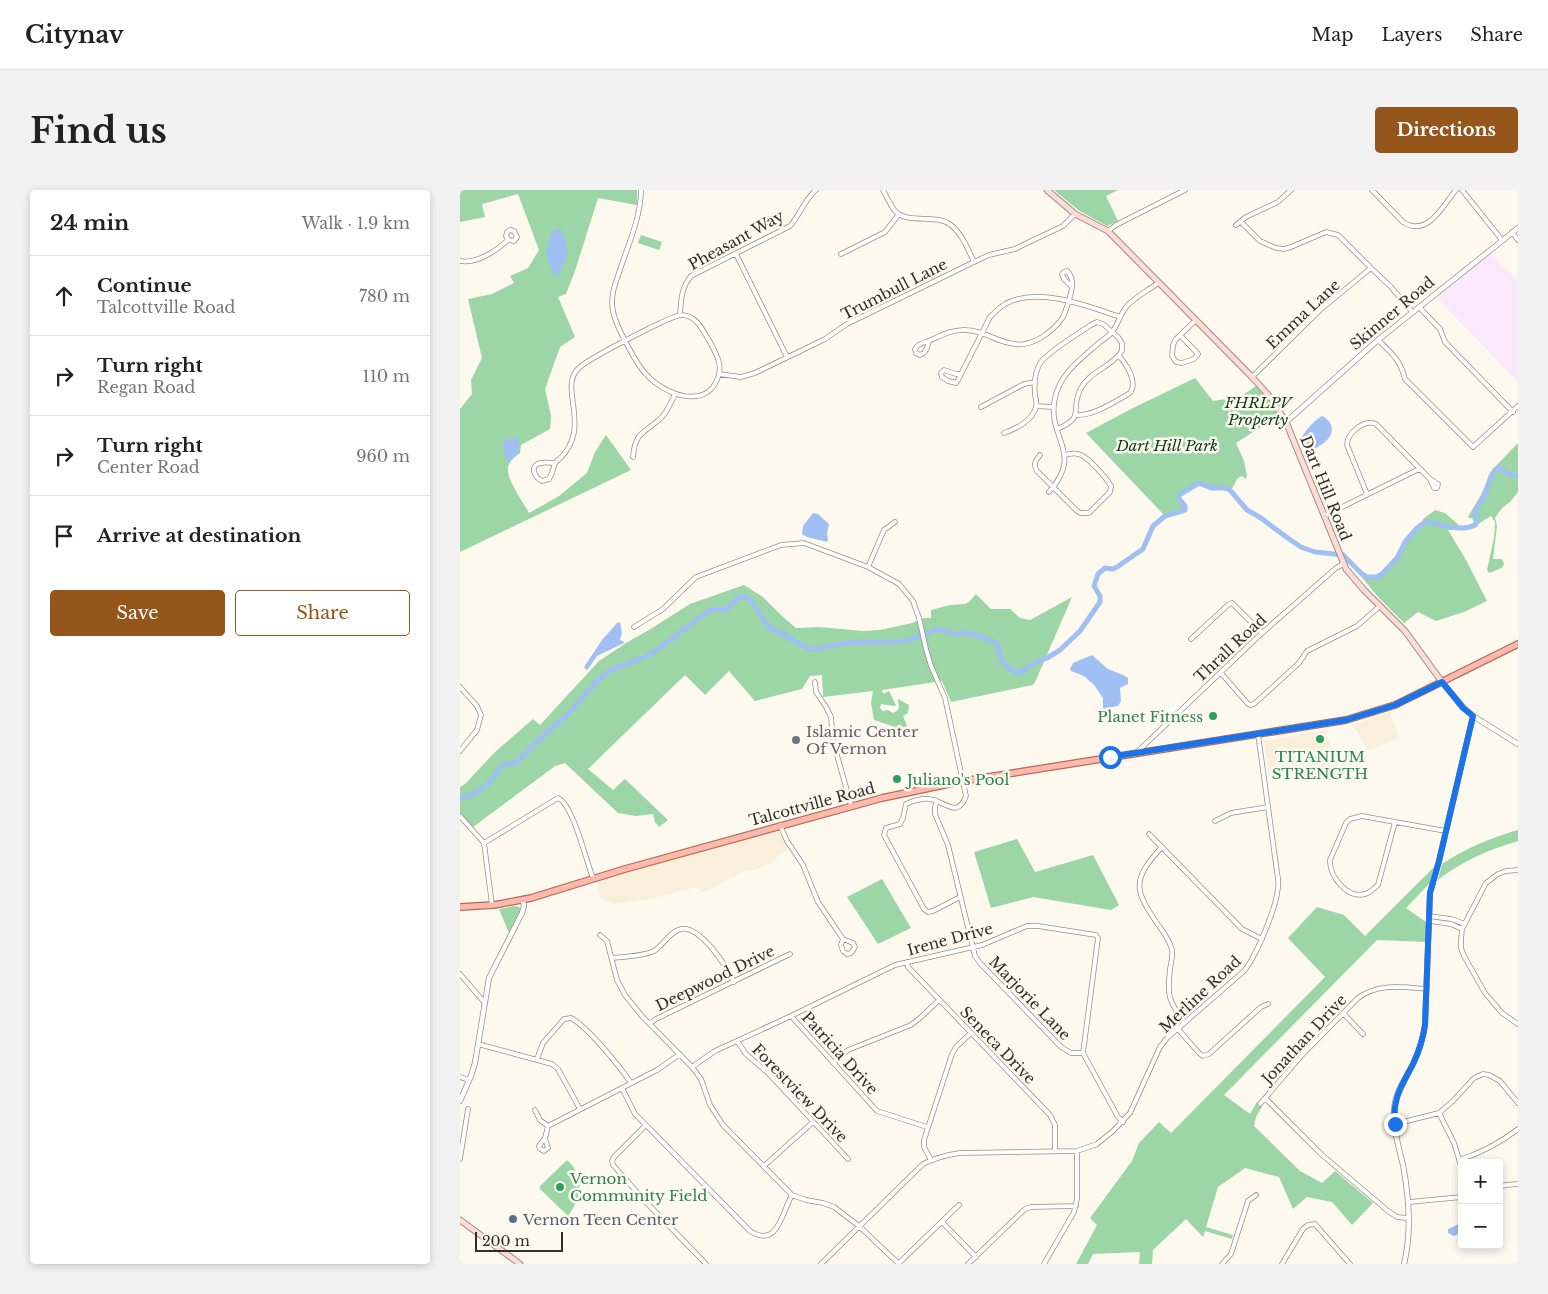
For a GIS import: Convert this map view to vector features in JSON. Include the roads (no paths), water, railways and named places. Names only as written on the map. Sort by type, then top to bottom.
[{"type":"main road","name":"Dart Hill Road","points":[[1047,190],[1075,214],[1108,231],[1271,398],[1286,422],[1343,564],[1364,590],[1405,631],[1442,682]]},
{"type":"main road","name":"Talcottville Road","points":[[460,907],[492,905],[522,900],[851,805],[963,781],[1346,720],[1395,705],[1518,644]]},
{"type":"main road","points":[[460,1220],[520,1264]]},
{"type":"street","points":[[555,462],[537,464],[534,468],[534,474],[537,479],[542,481],[548,479],[555,462],[568,448],[574,435],[576,422],[571,384],[574,374],[579,367],[587,362],[626,341],[663,321],[680,315],[690,317],[697,322],[716,354],[720,364],[719,374],[715,383],[708,391],[697,396],[687,397],[675,394],[654,382],[644,373],[626,341],[617,324],[613,312],[613,290],[640,208],[641,190]]},
{"type":"street","name":"Pheasant Way","points":[[680,315],[682,293],[686,281],[691,276],[790,226],[808,198],[816,190]]},
{"type":"street","points":[[883,190],[890,204],[899,214],[907,217],[937,219],[950,224],[961,236],[974,262]]},
{"type":"street","points":[[1108,231],[1116,225],[1185,190]]},
{"type":"street","points":[[1236,225],[1246,217],[1278,202],[1291,190]]},
{"type":"street","points":[[1372,190],[1403,222],[1409,226],[1416,227],[1438,214],[1456,190]]},
{"type":"street","points":[[1462,190],[1502,240]]},
{"type":"street","points":[[841,254],[885,232],[899,214]]},
{"type":"street","name":"Trumbull Lane","points":[[719,374],[747,376],[825,339],[847,324],[974,262],[989,255],[1015,249],[1063,226],[1075,214]]},
{"type":"street","points":[[1241,222],[1260,241],[1276,248],[1292,247],[1319,234],[1326,232],[1334,233],[1345,241],[1391,287],[1412,312]]},
{"type":"street","name":"Skinner Road","points":[[1286,422],[1378,340],[1518,228]]},
{"type":"street","points":[[1512,232],[1518,240]]},
{"type":"street","points":[[460,261],[474,260],[484,256],[500,248],[508,240]]},
{"type":"street","points":[[736,254],[787,357]]},
{"type":"street","name":"Emma Lane","points":[[1252,377],[1320,310],[1371,268]]},
{"type":"street","points":[[1049,492],[1060,478],[1065,455],[1054,417],[1053,407],[1057,390],[1071,368],[1112,332],[1127,306],[1158,283]]},
{"type":"street","points":[[929,342],[952,331],[963,330],[982,332],[1004,342],[1015,344],[1034,341],[1052,330],[1062,319],[1068,308],[1072,287]]},
{"type":"street","points":[[961,374],[944,370],[941,373],[942,377],[956,383],[961,374],[990,317],[999,308],[1015,300],[1050,297],[1078,302],[1120,317]]},
{"type":"street","points":[[1419,307],[1440,329],[1445,342],[1513,412]]},
{"type":"street","points":[[1180,335],[1198,354],[1194,359],[1182,364],[1173,358],[1174,342],[1180,335],[1196,320]]},
{"type":"street","points":[[1004,433],[1013,430],[1032,414],[1036,406],[1035,382],[1038,368],[1042,361],[1091,325],[1097,322],[1102,324],[1118,337],[1122,343],[1122,351],[1119,356],[1093,375],[1081,389],[1076,405],[1076,415],[1071,422],[1057,429]]},
{"type":"street","points":[[1378,340],[1396,358],[1402,367],[1405,380],[1473,447],[1518,406]]},
{"type":"street","points":[[1076,415],[1084,416],[1092,413],[1130,394],[1134,384],[1124,361],[1119,356]]},
{"type":"street","points":[[981,407],[1024,384],[1035,382]]},
{"type":"street","points":[[633,457],[634,444],[637,438],[666,412],[675,394]]},
{"type":"street","points":[[1036,406],[1053,407]]},
{"type":"street","points":[[1367,494],[1346,445],[1347,439],[1354,431],[1370,421],[1376,424],[1430,479]]},
{"type":"street","points":[[1040,455],[1035,460],[1034,466],[1037,471],[1076,510],[1084,514],[1089,513],[1110,492],[1111,486],[1108,480],[1085,457],[1079,454],[1065,455]]},
{"type":"street","points":[[1324,516],[1420,469]]},
{"type":"street","points":[[868,567],[884,530],[895,522]]},
{"type":"street","points":[[634,627],[663,609],[696,577],[781,545],[804,543],[868,567],[899,584],[913,601],[931,666],[945,698],[966,796],[964,802],[952,808],[930,798],[906,804],[900,824],[886,828],[884,834],[924,909],[928,912],[933,911],[960,897]]},
{"type":"street","name":"Thrall Road","points":[[1136,753],[1262,633],[1343,564]]},
{"type":"street","points":[[1191,639],[1232,603],[1262,633]]},
{"type":"street","points":[[1221,673],[1248,704],[1254,704],[1299,663],[1307,651],[1357,626],[1380,606]]},
{"type":"street","points":[[815,682],[817,694],[830,715],[833,741],[851,805]]},
{"type":"street","points":[[1442,682],[1463,708],[1518,744]]},
{"type":"street","points":[[460,687],[477,706],[481,715],[477,730],[460,751]]},
{"type":"street","points":[[1404,1264],[1408,1240],[1408,1202],[1395,1124],[1395,1101],[1414,1063],[1423,1038],[1430,893],[1473,716]]},
{"type":"street","name":"Merline Road","points":[[822,1264],[923,1164],[931,1160],[948,1154],[960,1153],[1077,1151],[1097,1144],[1123,1122],[1130,1113],[1160,1047],[1166,1038],[1244,971],[1253,959],[1276,899],[1278,886],[1258,734]]},
{"type":"street","points":[[484,843],[558,798],[563,800],[574,820],[593,878]]},
{"type":"street","name":"Marjorie Lane","points":[[938,801],[935,807],[935,814],[948,845],[975,956],[1061,1048],[1071,1052],[1082,1053]]},
{"type":"street","points":[[1215,821],[1231,813],[1268,807]]},
{"type":"street","points":[[460,816],[484,843],[492,905]]},
{"type":"street","points":[[1394,822],[1378,885],[1372,891],[1364,894],[1350,892],[1335,878],[1330,867],[1332,854],[1346,823],[1350,819],[1362,816],[1446,831]]},
{"type":"street","points":[[780,825],[787,841],[803,865],[818,902],[843,939]]},
{"type":"street","points":[[1149,834],[1242,929],[1262,939]]},
{"type":"street","points":[[1162,847],[1145,866],[1141,875],[1140,893],[1143,903],[1170,943],[1172,951],[1168,986],[1169,995],[1175,1009],[1184,1022]]},
{"type":"street","points":[[1518,870],[1498,874],[1486,883],[1462,929],[1461,948],[1485,993],[1502,1013],[1518,1024]]},
{"type":"street","points":[[460,1101],[470,1080],[475,1063],[489,978],[522,914],[524,906],[522,900]]},
{"type":"street","points":[[1430,918],[1451,919],[1465,924]]},
{"type":"street","points":[[1430,918],[1462,929]]},
{"type":"street","name":"Irene Drive","points":[[692,1067],[715,1051],[896,965],[982,945],[1022,928],[1032,926],[1096,935],[1098,938],[1082,1053]]},
{"type":"street","points":[[612,958],[648,953],[655,950],[673,933],[682,929],[690,929],[697,933],[720,958],[730,972],[734,982]]},
{"type":"street","points":[[600,935],[607,941],[617,980],[625,995],[641,1015],[680,1054],[701,1079],[716,1117],[792,1195],[806,1200],[823,1202],[834,1207],[859,1226],[898,1264],[959,1205]]},
{"type":"street","name":"Deepwood Drive","points":[[650,1023],[790,954]]},
{"type":"street","name":"Seneca Drive","points":[[906,962],[908,967],[1052,1119],[1055,1124],[1055,1151]]},
{"type":"street","points":[[460,974],[484,1002]]},
{"type":"street","name":"Jonathan Drive","points":[[1260,1104],[1302,1056],[1366,992],[1384,987],[1426,989]]},
{"type":"street","points":[[833,1063],[848,1050],[911,1025],[939,1000]]},
{"type":"street","points":[[1177,1028],[1203,1056],[1208,1054],[1261,1007],[1268,1004]]},
{"type":"street","points":[[1343,1013],[1363,1034]]},
{"type":"street","name":"Patricia Drive","points":[[791,1016],[877,1110],[927,1127]]},
{"type":"street","points":[[537,1059],[543,1043],[564,1019],[570,1018],[582,1026],[631,1083]]},
{"type":"street","points":[[931,1160],[923,1143],[927,1127],[952,1054],[956,1047],[971,1034]]},
{"type":"street","name":"Forestview Drive","points":[[737,1041],[746,1054],[768,1073],[848,1159]]},
{"type":"street","points":[[478,1044],[552,1064],[558,1069],[580,1110]]},
{"type":"street","points":[[1082,1053],[1118,1117],[1123,1122]]},
{"type":"street","points":[[545,1138],[548,1126],[657,1070],[680,1054]]},
{"type":"street","points":[[1395,1124],[1439,1113],[1453,1102],[1474,1078],[1483,1074],[1490,1075],[1500,1081],[1518,1103]]},
{"type":"street","points":[[460,1077],[470,1080]]},
{"type":"street","points":[[622,1088],[635,1114],[756,1235],[767,1235],[779,1226],[787,1203],[792,1195]]},
{"type":"street","points":[[1265,1098],[1321,1154],[1388,1211],[1397,1217],[1408,1218]]},
{"type":"street","points":[[460,1159],[468,1109]]},
{"type":"street","points":[[535,1110],[540,1120],[548,1126]]},
{"type":"street","points":[[1439,1113],[1460,1159]]},
{"type":"street","points":[[764,1166],[813,1122]]},
{"type":"street","points":[[646,1125],[614,1157],[613,1164],[644,1200],[706,1264]]},
{"type":"street","points":[[1463,1159],[1487,1150],[1518,1129]]},
{"type":"street","points":[[1044,1264],[1076,1206],[1077,1151]]},
{"type":"street","points":[[1503,1185],[1518,1184]]},
{"type":"street","points":[[1222,1264],[1231,1254],[1248,1201],[1256,1195]]},
{"type":"street","points":[[1408,1202],[1458,1197]]},
{"type":"street","points":[[968,1264],[1025,1209],[1031,1207],[1076,1206]]},
{"type":"street","points":[[942,1222],[976,1257]]},
{"type":"street","points":[[1282,1264],[1303,1229],[1308,1225],[1314,1224],[1350,1264]]},
{"type":"water","points":[[556,229],[561,230],[564,235],[568,254],[560,272],[556,276],[553,274],[546,254],[551,233]]},
{"type":"water","points":[[1322,416],[1331,425],[1332,433],[1328,439],[1316,448],[1302,444],[1300,441],[1306,430]]},
{"type":"water","points":[[515,437],[518,439],[519,453],[509,462],[504,454],[503,440],[505,438],[510,440]]},
{"type":"water","points":[[813,513],[818,514],[829,524],[827,542],[802,534],[803,526]]},
{"type":"water","points":[[620,622],[622,633],[620,640],[624,643],[597,656],[586,670],[584,667],[602,640]]},
{"type":"water","points":[[1092,655],[1108,669],[1128,678],[1128,684],[1120,688],[1121,701],[1118,706],[1103,709],[1103,698],[1094,685],[1084,676],[1071,671],[1073,663]]},
{"type":"water","points":[[1458,1224],[1458,1233],[1454,1236],[1448,1233],[1448,1229]]},
{"type":"waterway","points":[[460,798],[471,795],[487,785],[503,765],[518,761],[536,742],[567,715],[604,675],[613,669],[650,655],[707,612],[714,609],[726,610],[739,597],[746,597],[751,600],[768,626],[809,649],[848,643],[906,641],[935,630],[942,630],[954,634],[972,634],[995,642],[1002,661],[1011,670],[1020,673],[1032,664],[1060,650],[1080,631],[1100,602],[1100,596],[1094,586],[1098,574],[1105,568],[1113,569],[1117,567],[1143,549],[1153,526],[1165,516],[1185,510],[1179,495],[1199,483],[1211,488],[1229,489],[1247,510],[1301,547],[1315,552],[1343,555],[1362,574],[1367,577],[1377,577],[1397,558],[1405,542],[1425,522],[1456,528],[1475,525],[1477,522],[1475,511],[1484,497],[1491,476],[1496,469],[1500,468],[1511,475],[1518,475]]},
{"type":"place","name":"Planet Fitness","points":[[1213,716]]},
{"type":"place","name":"TITANIUM STRENGTH","points":[[1320,739]]},
{"type":"place","name":"Islamic Center Of Vernon","points":[[796,740]]},
{"type":"place","name":"Juliano's Pool","points":[[897,779]]},
{"type":"place","name":"Vernon Community Field","points":[[560,1187]]},
{"type":"place","name":"Vernon Teen Center","points":[[513,1219]]},
{"type":"park label","name":"FHRLPV Property","points":[[1258,410]]},
{"type":"park label","name":"Dart Hill Park","points":[[1167,445]]}]
